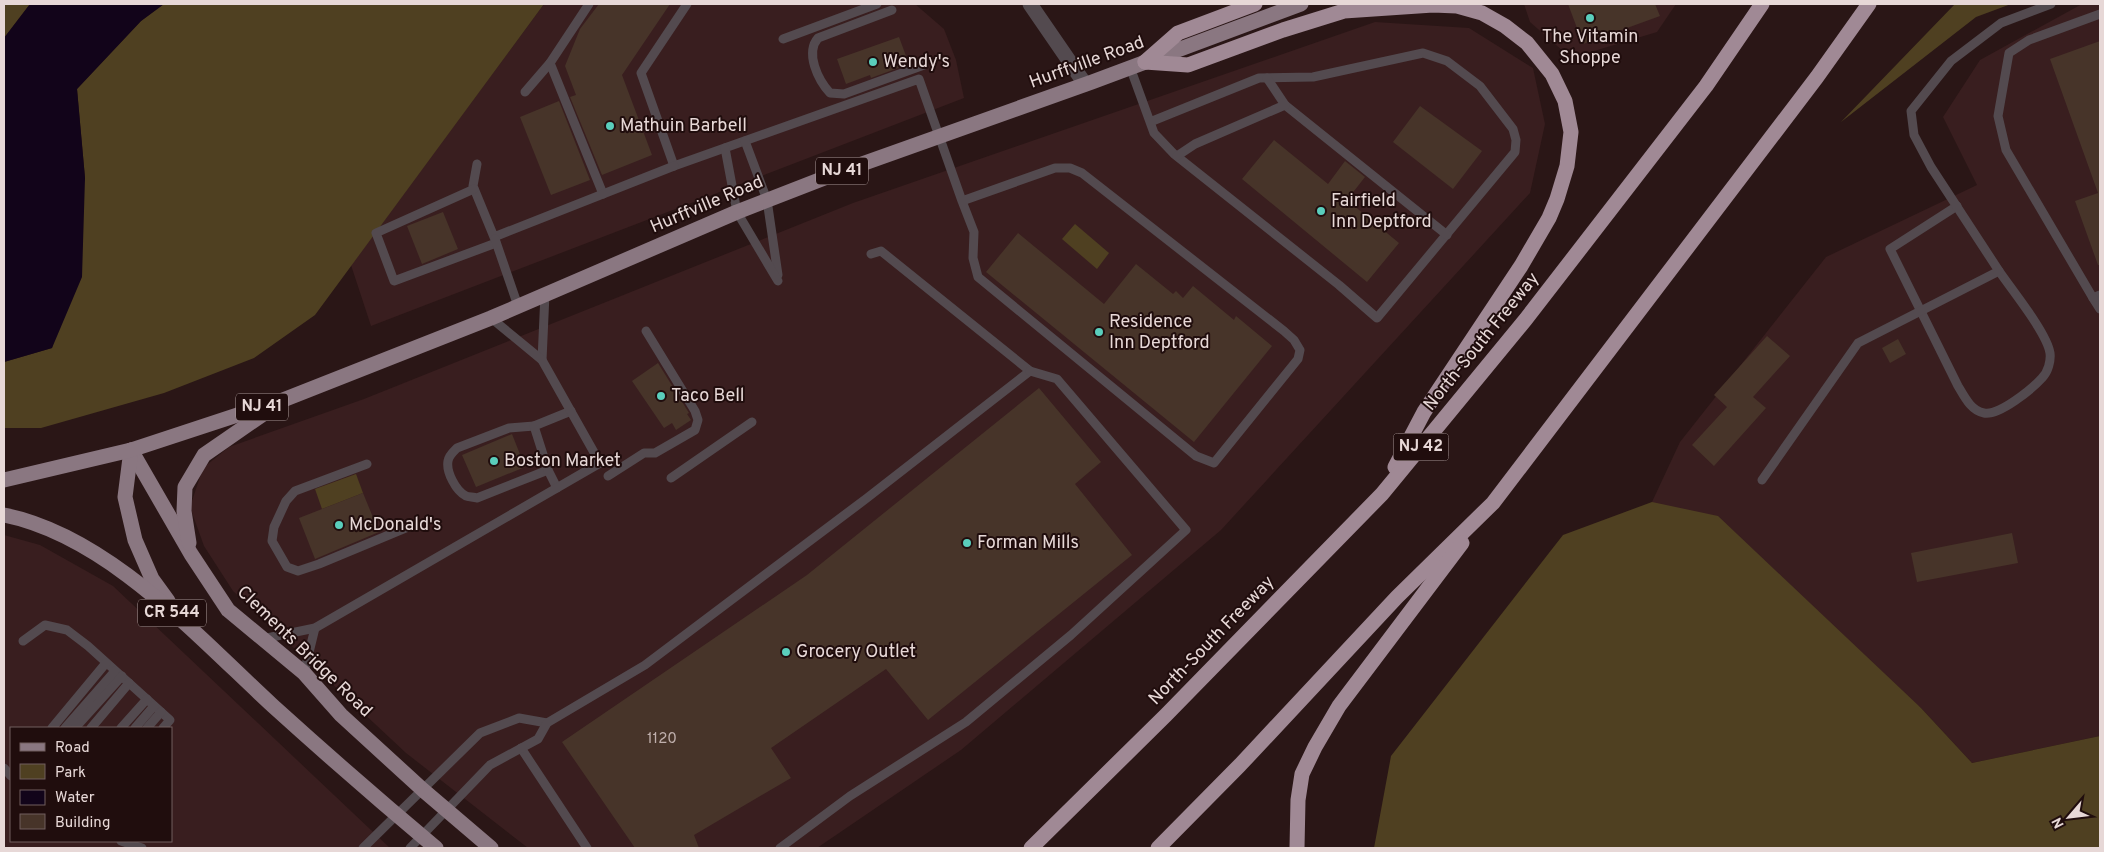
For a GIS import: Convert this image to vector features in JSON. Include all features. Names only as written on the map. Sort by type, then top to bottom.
[{"type":"highway","points":[[1145,62],[1178,33],[1255,4]]},
{"type":"highway","points":[[1145,62],[1188,65],[1283,30],[1344,11],[1433,4],[1457,6],[1482,13],[1505,26],[1527,43],[1552,74],[1565,101],[1571,132],[1567,166],[1557,200],[1549,218],[1521,266],[1424,412],[1382,494]]},
{"type":"highway","name":"North-South Freeway","points":[[1031,848],[1166,715],[1382,494],[1526,319],[1706,86],[1762,4]]},
{"type":"highway","points":[[1297,848],[1298,800],[1302,774],[1339,706],[1817,77],[1869,4]]},
{"type":"highway","points":[[1158,848],[1240,765],[1397,597],[1493,503]]},
{"type":"main road","name":"Hurffville Road","points":[[131,450],[283,400],[490,318],[767,200],[939,135],[1130,68],[1301,4]]},
{"type":"main road","points":[[191,554],[184,511],[185,487],[204,455],[283,400]]},
{"type":"main road","points":[[131,450],[124,497],[135,540],[152,578],[186,626]]},
{"type":"main road","name":"NJ 41","points":[[4,480],[131,450]]},
{"type":"main road","name":"Clements Bridge Road","points":[[131,450],[191,554],[228,610],[304,673],[341,715],[423,790],[491,848]]},
{"type":"main road","name":"CR 544","points":[[4,515],[67,537],[116,567],[154,596],[335,762],[436,848]]},
{"type":"street","points":[[1030,4],[1085,84]]},
{"type":"lane","points":[[525,92],[550,62],[589,4]]},
{"type":"lane","points":[[674,166],[641,73],[687,4]]},
{"type":"lane","points":[[783,39],[877,4]]},
{"type":"lane","points":[[1957,206],[1890,249],[1958,386],[1968,402],[1977,411],[1986,414],[2007,407],[2043,378],[2049,365],[2050,354],[2042,334],[1932,167],[1914,134],[1911,111],[1951,61],[2001,23],[2051,4]]},
{"type":"lane","points":[[892,10],[818,38],[814,43],[811,53],[824,86],[830,93],[844,94],[924,65]]},
{"type":"lane","points":[[2100,14],[2030,40],[2009,53],[1998,116],[2006,150],[2097,297],[2100,309]]},
{"type":"lane","points":[[1130,68],[1150,122],[1159,139],[1177,156],[1339,285],[1377,318],[1515,152],[1516,140],[1514,129],[1480,86],[1447,61],[1423,53],[1313,77],[1259,78],[1150,122]]},
{"type":"lane","points":[[550,62],[603,194]]},
{"type":"lane","points":[[1268,78],[1286,105],[1447,235]]},
{"type":"lane","points":[[474,189],[376,233],[394,281],[674,166],[919,79],[962,202],[974,232],[973,258],[978,278],[1196,456],[1214,463],[1298,359],[1300,350],[1294,340],[1284,331],[1082,173],[1070,168],[1054,168],[962,202]]},
{"type":"lane","points":[[1177,156],[1195,144],[1286,105]]},
{"type":"lane","points":[[726,148],[737,212],[778,280],[767,200],[745,141]]},
{"type":"lane","points":[[477,164],[474,189],[495,240],[518,306]]},
{"type":"lane","points":[[780,848],[850,796],[966,722],[1071,635],[1186,530],[1058,379],[1030,371],[881,251],[871,254]]},
{"type":"lane","points":[[1762,480],[1858,343],[2000,271]]},
{"type":"lane","points":[[542,360],[545,294]]},
{"type":"lane","points":[[262,639],[315,628],[600,463],[542,360],[490,318]]},
{"type":"lane","points":[[608,476],[644,453],[655,453],[695,430],[698,420],[695,411],[646,332]]},
{"type":"lane","points":[[410,848],[490,765],[538,739],[547,723],[645,665],[867,498],[1030,371]]},
{"type":"lane","points":[[548,470],[478,498],[466,496],[456,486],[449,472],[448,461],[451,454],[457,448],[510,428],[534,426],[571,411]]},
{"type":"lane","points":[[672,478],[752,422]]},
{"type":"lane","points":[[534,426],[548,470],[557,488]]},
{"type":"lane","points":[[367,464],[295,492],[286,501],[274,527],[272,542],[287,567],[298,571],[408,527]]},
{"type":"lane","points":[[23,642],[45,625],[67,630],[170,720],[164,727]]},
{"type":"lane","points":[[304,673],[315,628]]},
{"type":"lane","points":[[53,727],[106,663]]},
{"type":"lane","points":[[66,727],[119,674]]},
{"type":"lane","points":[[76,727],[119,674]]},
{"type":"lane","points":[[92,727],[129,683]]},
{"type":"lane","points":[[122,727],[147,699]]},
{"type":"lane","points":[[136,727],[158,709]]},
{"type":"lane","points":[[148,727],[158,709]]},
{"type":"lane","points":[[363,848],[480,733],[519,718],[547,723]]},
{"type":"lane","points":[[522,748],[587,848]]},
{"type":"lane","points":[[124,842],[142,848]]},
{"type":"shaded area","points":[[544,4],[915,4],[944,29],[956,60],[964,98],[371,326],[351,265]]},
{"type":"shaded area","points":[[1524,4],[1676,4],[1657,32],[1571,58],[1530,22]]},
{"type":"shaded area","points":[[2082,4],[2100,4],[2100,736],[1972,763],[1921,708],[1652,502],[1680,442],[1826,257],[1977,185],[1943,117],[1980,60]]},
{"type":"shaded area","points":[[1375,22],[1469,28],[1533,68],[1545,124],[1530,193],[1221,530],[961,750],[817,848],[528,848],[406,753],[233,591],[204,546],[190,507],[203,468],[229,447],[364,399],[853,203]]},
{"type":"shaded area","points":[[4,535],[40,545],[113,586],[390,848],[4,848]]},
{"type":"green space","points":[[4,4],[30,4],[4,38]]},
{"type":"green space","points":[[164,4],[544,4],[315,315],[254,358],[164,393],[41,428],[4,428],[4,362],[52,348],[85,178],[77,89],[141,21]]},
{"type":"green space","points":[[1955,4],[2011,4],[1976,17],[1841,122]]},
{"type":"green space","points":[[1075,224],[1109,253],[1097,269],[1062,239]]},
{"type":"green space","points":[[356,474],[363,493],[322,509],[315,489]]},
{"type":"green space","points":[[1652,502],[1718,516],[1921,708],[1972,763],[2100,736],[2100,848],[1374,848],[1391,756],[1563,535]]},
{"type":"water","points":[[30,4],[164,4],[141,21],[77,89],[85,178],[82,277],[52,348],[4,362],[4,38]]},
{"type":"building","points":[[599,4],[670,4],[622,75],[652,155],[602,175],[570,97],[576,95],[565,66],[580,29]]},
{"type":"building","points":[[1568,4],[1655,4],[1660,16],[1583,44]]},
{"type":"building","name":"Wendy's","points":[[899,37],[909,64],[871,78],[870,75],[846,84],[837,59]]},
{"type":"building","points":[[2100,41],[2100,265],[2098,265],[2075,201],[2098,193],[2050,59]]},
{"type":"building","points":[[559,101],[590,180],[551,195],[520,117]]},
{"type":"building","points":[[1420,106],[1482,151],[1453,189],[1393,142]]},
{"type":"building","name":"Fairfield Inn Deptford","points":[[1274,140],[1328,184],[1345,161],[1365,177],[1347,200],[1399,243],[1367,282],[1242,179]]},
{"type":"building","points":[[443,212],[458,249],[422,264],[407,226]]},
{"type":"building","name":"Residence Inn Deptford","points":[[1018,233],[1104,304],[1136,264],[1173,294],[1176,291],[1183,298],[1193,286],[1234,320],[1236,316],[1272,346],[1194,442],[986,272]]},
{"type":"building","points":[[1767,336],[1790,356],[1753,397],[1766,408],[1714,466],[1692,445],[1727,407],[1714,395]]},
{"type":"building","points":[[1898,339],[1906,354],[1890,363],[1882,348]]},
{"type":"building","name":"Taco Bell","points":[[658,363],[689,413],[687,414],[691,420],[676,430],[672,423],[664,428],[632,381]]},
{"type":"building","points":[[1039,388],[1101,462],[1075,484],[1132,555],[928,720],[886,669],[771,748],[791,778],[694,835],[699,848],[635,848],[562,742],[807,575]]},
{"type":"building","name":"Boston Market","points":[[512,434],[525,467],[476,487],[462,455]]},
{"type":"building","name":"McDonald's","points":[[363,493],[379,532],[315,559],[299,518]]},
{"type":"building","points":[[2012,533],[2018,563],[1917,582],[1911,553]]},
{"type":"place","name":"The Vitamin Shoppe","points":[[1590,18]]},
{"type":"place","name":"Wendy's","points":[[873,62]]},
{"type":"place","name":"Mathuin Barbell","points":[[610,126]]},
{"type":"place","name":"Fairfield Inn Deptford","points":[[1321,211]]},
{"type":"place","name":"Residence Inn Deptford","points":[[1099,332]]},
{"type":"place","name":"Taco Bell","points":[[661,396]]},
{"type":"place","name":"Boston Market","points":[[494,461]]},
{"type":"place","name":"McDonald's","points":[[339,525]]},
{"type":"place","name":"Forman Mills","points":[[967,543]]},
{"type":"place","name":"Grocery Outlet","points":[[786,652]]}]
